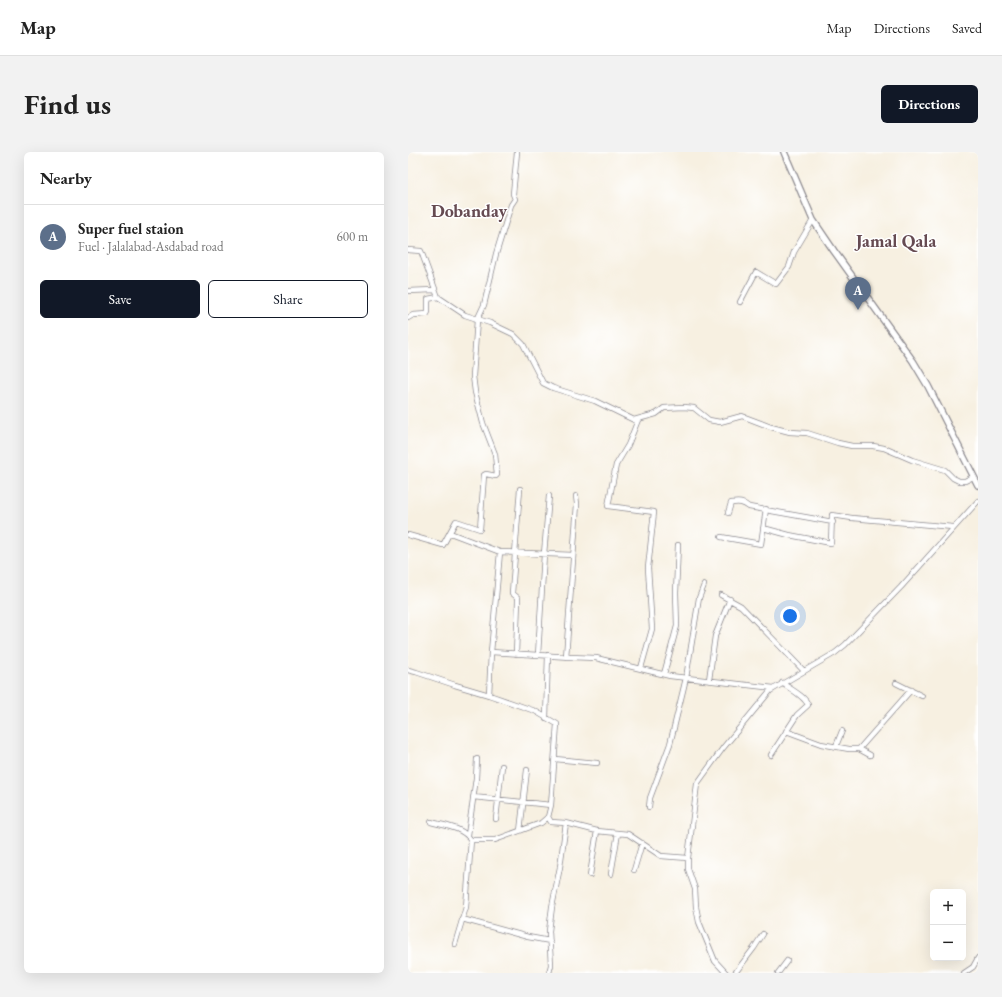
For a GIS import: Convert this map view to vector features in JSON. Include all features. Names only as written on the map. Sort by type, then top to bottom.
[{"type":"main road","points":[[784,152],[813,220],[913,361],[928,386],[976,481]]},
{"type":"street","points":[[408,535],[444,545],[456,521],[479,530],[484,475],[496,476],[498,473],[495,454],[483,424],[475,392],[473,376],[477,320],[484,305],[496,254],[511,205],[515,199],[513,194],[517,152]]},
{"type":"street","points":[[740,302],[756,272],[776,284],[789,268],[794,252],[813,220]]},
{"type":"street","points":[[408,250],[421,251],[434,290],[438,297],[465,315],[500,326],[513,334],[523,344],[543,383],[553,388],[595,401],[634,420],[656,414],[664,408],[684,407],[694,408],[709,420],[720,422],[742,416],[771,427],[790,432],[808,433],[838,443],[852,446],[873,446],[884,448],[912,460],[945,470],[953,478],[959,481],[976,481]]},
{"type":"street","points":[[408,291],[434,290]]},
{"type":"street","points":[[408,318],[413,315],[427,314],[428,298],[438,297]]},
{"type":"street","points":[[638,420],[628,446],[616,465],[608,506],[654,512],[648,568],[652,629],[641,668]]},
{"type":"street","points":[[516,654],[518,598],[512,593],[520,489]]},
{"type":"street","points":[[538,655],[549,496]]},
{"type":"street","points":[[566,657],[577,504],[576,496]]},
{"type":"street","points":[[726,973],[715,961],[699,922],[695,889],[688,869],[697,784],[727,743],[770,691],[835,653],[858,633],[978,501]]},
{"type":"street","points":[[728,513],[731,502],[738,502],[744,503],[749,507],[833,522]]},
{"type":"street","points":[[720,537],[761,544],[766,509]]},
{"type":"street","points":[[763,528],[789,535],[831,543],[833,522],[832,515],[941,525],[953,528]]},
{"type":"street","points":[[450,533],[500,552],[573,555]]},
{"type":"street","points":[[664,674],[677,626],[676,593],[678,545]]},
{"type":"street","points":[[489,695],[491,652],[500,552]]},
{"type":"street","points":[[649,807],[650,798],[670,744],[686,678],[700,598],[704,585]]},
{"type":"street","points":[[721,595],[741,606],[804,671]]},
{"type":"street","points":[[709,680],[716,636],[730,599]]},
{"type":"street","points":[[491,652],[596,658],[686,678],[774,688]]},
{"type":"street","points":[[546,718],[548,655]]},
{"type":"street","points":[[408,670],[536,711],[557,724],[551,805],[548,817],[541,822],[495,840],[469,837],[457,829],[431,822]]},
{"type":"street","points":[[771,755],[797,715],[808,704],[803,698],[782,683]]},
{"type":"street","points":[[896,683],[922,696]]},
{"type":"street","points":[[859,749],[911,690]]},
{"type":"street","points":[[786,731],[821,744],[859,749],[870,756]]},
{"type":"street","points":[[836,746],[842,731]]},
{"type":"street","points":[[555,759],[597,763]]},
{"type":"street","points":[[455,944],[466,907],[469,837],[477,760]]},
{"type":"street","points":[[496,819],[502,766]]},
{"type":"street","points":[[520,831],[527,770]]},
{"type":"street","points":[[474,797],[551,805]]},
{"type":"street","points":[[548,817],[551,822],[566,823],[597,831],[628,834],[661,856],[688,858]]},
{"type":"street","points":[[548,973],[551,965],[549,952],[549,931],[552,906],[560,867],[566,823]]},
{"type":"street","points":[[590,875],[597,831]]},
{"type":"street","points":[[611,874],[618,833]]},
{"type":"street","points":[[634,870],[642,843]]},
{"type":"street","points":[[462,919],[528,937],[550,941]]},
{"type":"street","points":[[735,973],[754,948],[762,934]]},
{"type":"street","points":[[964,973],[973,967],[978,958]]},
{"type":"street","points":[[778,973],[787,961]]},
{"type":"place","name":"Super fuel staion","points":[[858,310]]},
{"type":"district","name":"Dobanday","points":[[469,211]]},
{"type":"district","name":"Jamal Qala","points":[[896,241]]}]
